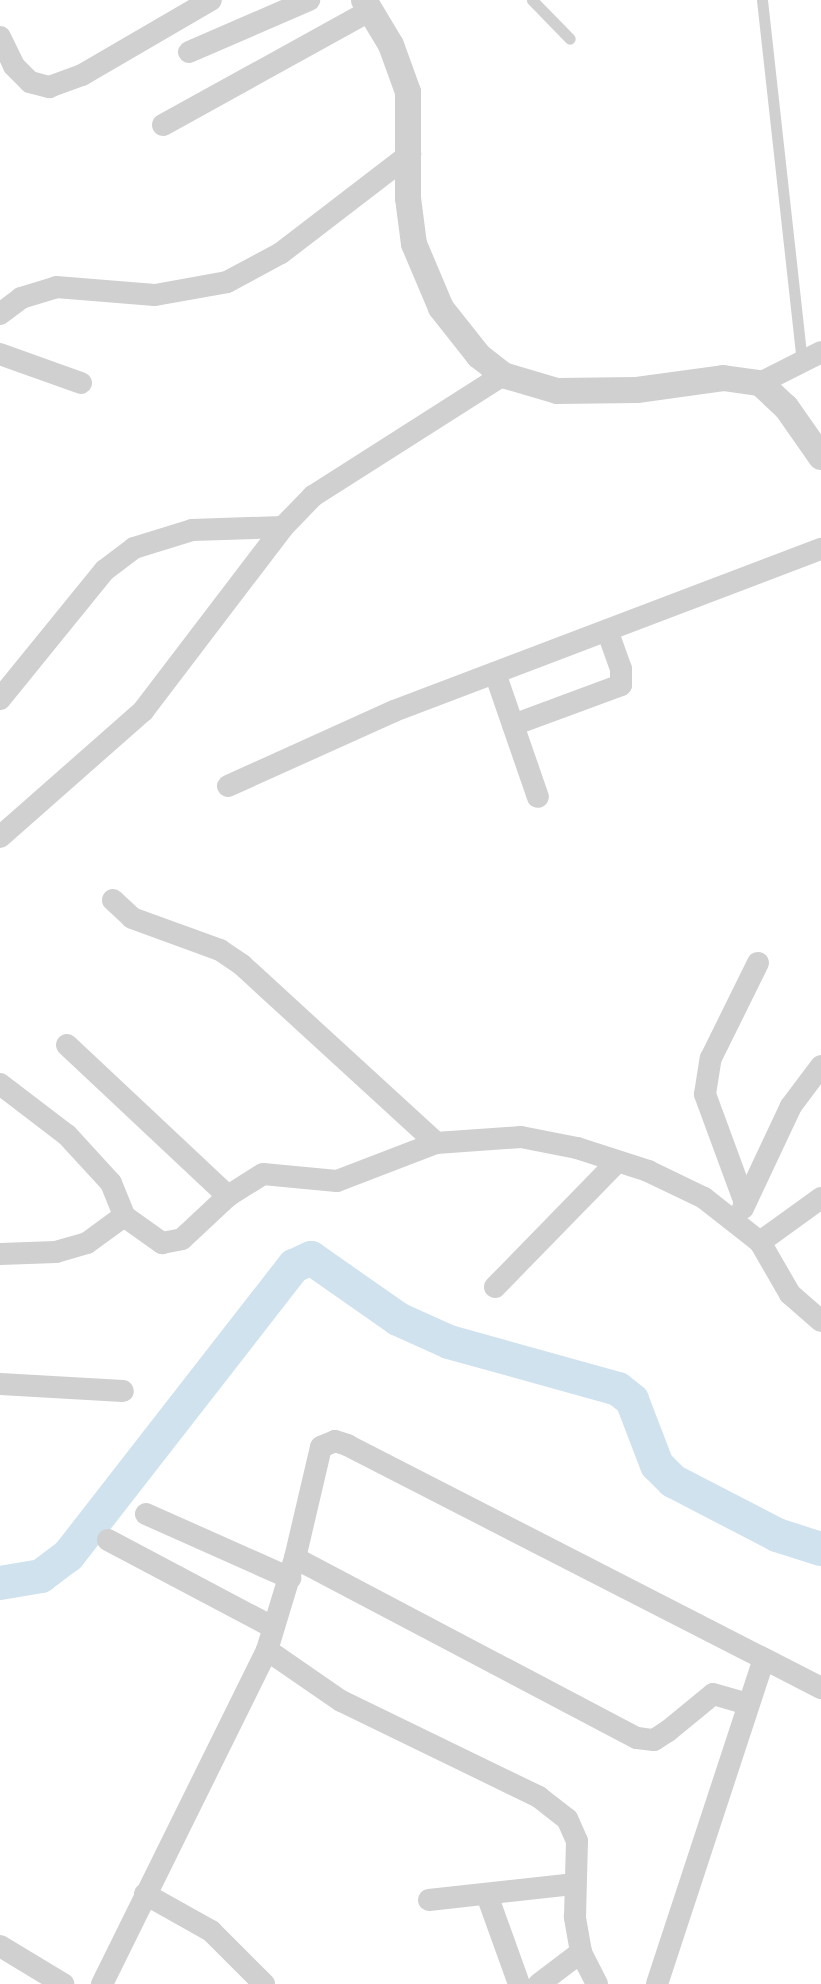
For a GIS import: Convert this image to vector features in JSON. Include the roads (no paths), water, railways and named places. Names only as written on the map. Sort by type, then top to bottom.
[{"type":"street","points":[[0,37],[14,66],[30,82],[49,87],[82,75],[211,0]]},
{"type":"street","points":[[189,52],[309,0]]},
{"type":"street","points":[[163,125],[367,5],[408,92],[414,244],[428,279],[458,330],[503,375],[557,391],[596,393],[723,378],[760,383],[812,357]]},
{"type":"street","points":[[0,314],[21,298],[56,287],[155,295],[227,282],[281,253],[410,154]]},
{"type":"street","points":[[0,354],[81,383]]},
{"type":"street","points":[[0,837],[143,711],[283,527],[353,467],[503,375]]},
{"type":"street","points":[[760,383],[786,407],[821,457]]},
{"type":"street","points":[[0,699],[105,570],[134,548],[192,530],[283,527]]},
{"type":"street","points":[[228,786],[394,711],[821,549]]},
{"type":"street","points":[[513,725],[621,685],[621,669],[607,630]]},
{"type":"street","points":[[495,673],[538,797]]},
{"type":"street","points":[[113,900],[132,918],[220,950],[242,965],[436,1143]]},
{"type":"street","points":[[758,963],[711,1058],[705,1094],[740,1213],[790,1294],[821,1321]]},
{"type":"street","points":[[67,1045],[228,1196]]},
{"type":"street","points":[[740,1213],[791,1106],[821,1066]]},
{"type":"street","points":[[0,1084],[67,1135],[111,1183],[124,1216],[162,1243],[182,1239],[228,1196],[263,1174],[315,1181],[350,1179],[436,1143],[521,1137],[672,1180],[740,1213]]},
{"type":"street","points":[[495,1287],[617,1162]]},
{"type":"street","points":[[760,1242],[821,1198]]},
{"type":"street","points":[[0,1254],[67,1249],[87,1243],[124,1216]]},
{"type":"street","points":[[0,1384],[123,1391]]},
{"type":"street","points":[[102,1984],[267,1650],[292,1568],[314,1465],[321,1447],[335,1441],[821,1688]]},
{"type":"street","points":[[146,1514],[292,1568],[637,1738],[654,1740],[713,1694],[747,1704]]},
{"type":"street","points":[[108,1540],[272,1627]]},
{"type":"street","points":[[267,1650],[352,1707],[539,1797],[567,1819],[577,1841],[575,1884],[581,1952],[597,1984]]},
{"type":"street","points":[[657,1984],[764,1659]]},
{"type":"street","points":[[429,1900],[575,1884]]},
{"type":"street","points":[[145,1894],[211,1931],[264,1984]]},
{"type":"street","points":[[487,1895],[519,1984]]},
{"type":"street","points":[[0,1946],[63,1984]]},
{"type":"street","points":[[539,1984],[581,1952]]},
{"type":"lane","points":[[532,0],[570,39]]},
{"type":"lane","points":[[762,0],[812,357]]},
{"type":"waterway","points":[[0,1583],[41,1576],[68,1556],[294,1266],[311,1258],[398,1319],[449,1342],[618,1389],[632,1400],[657,1465],[673,1481],[777,1535],[821,1549]]}]
